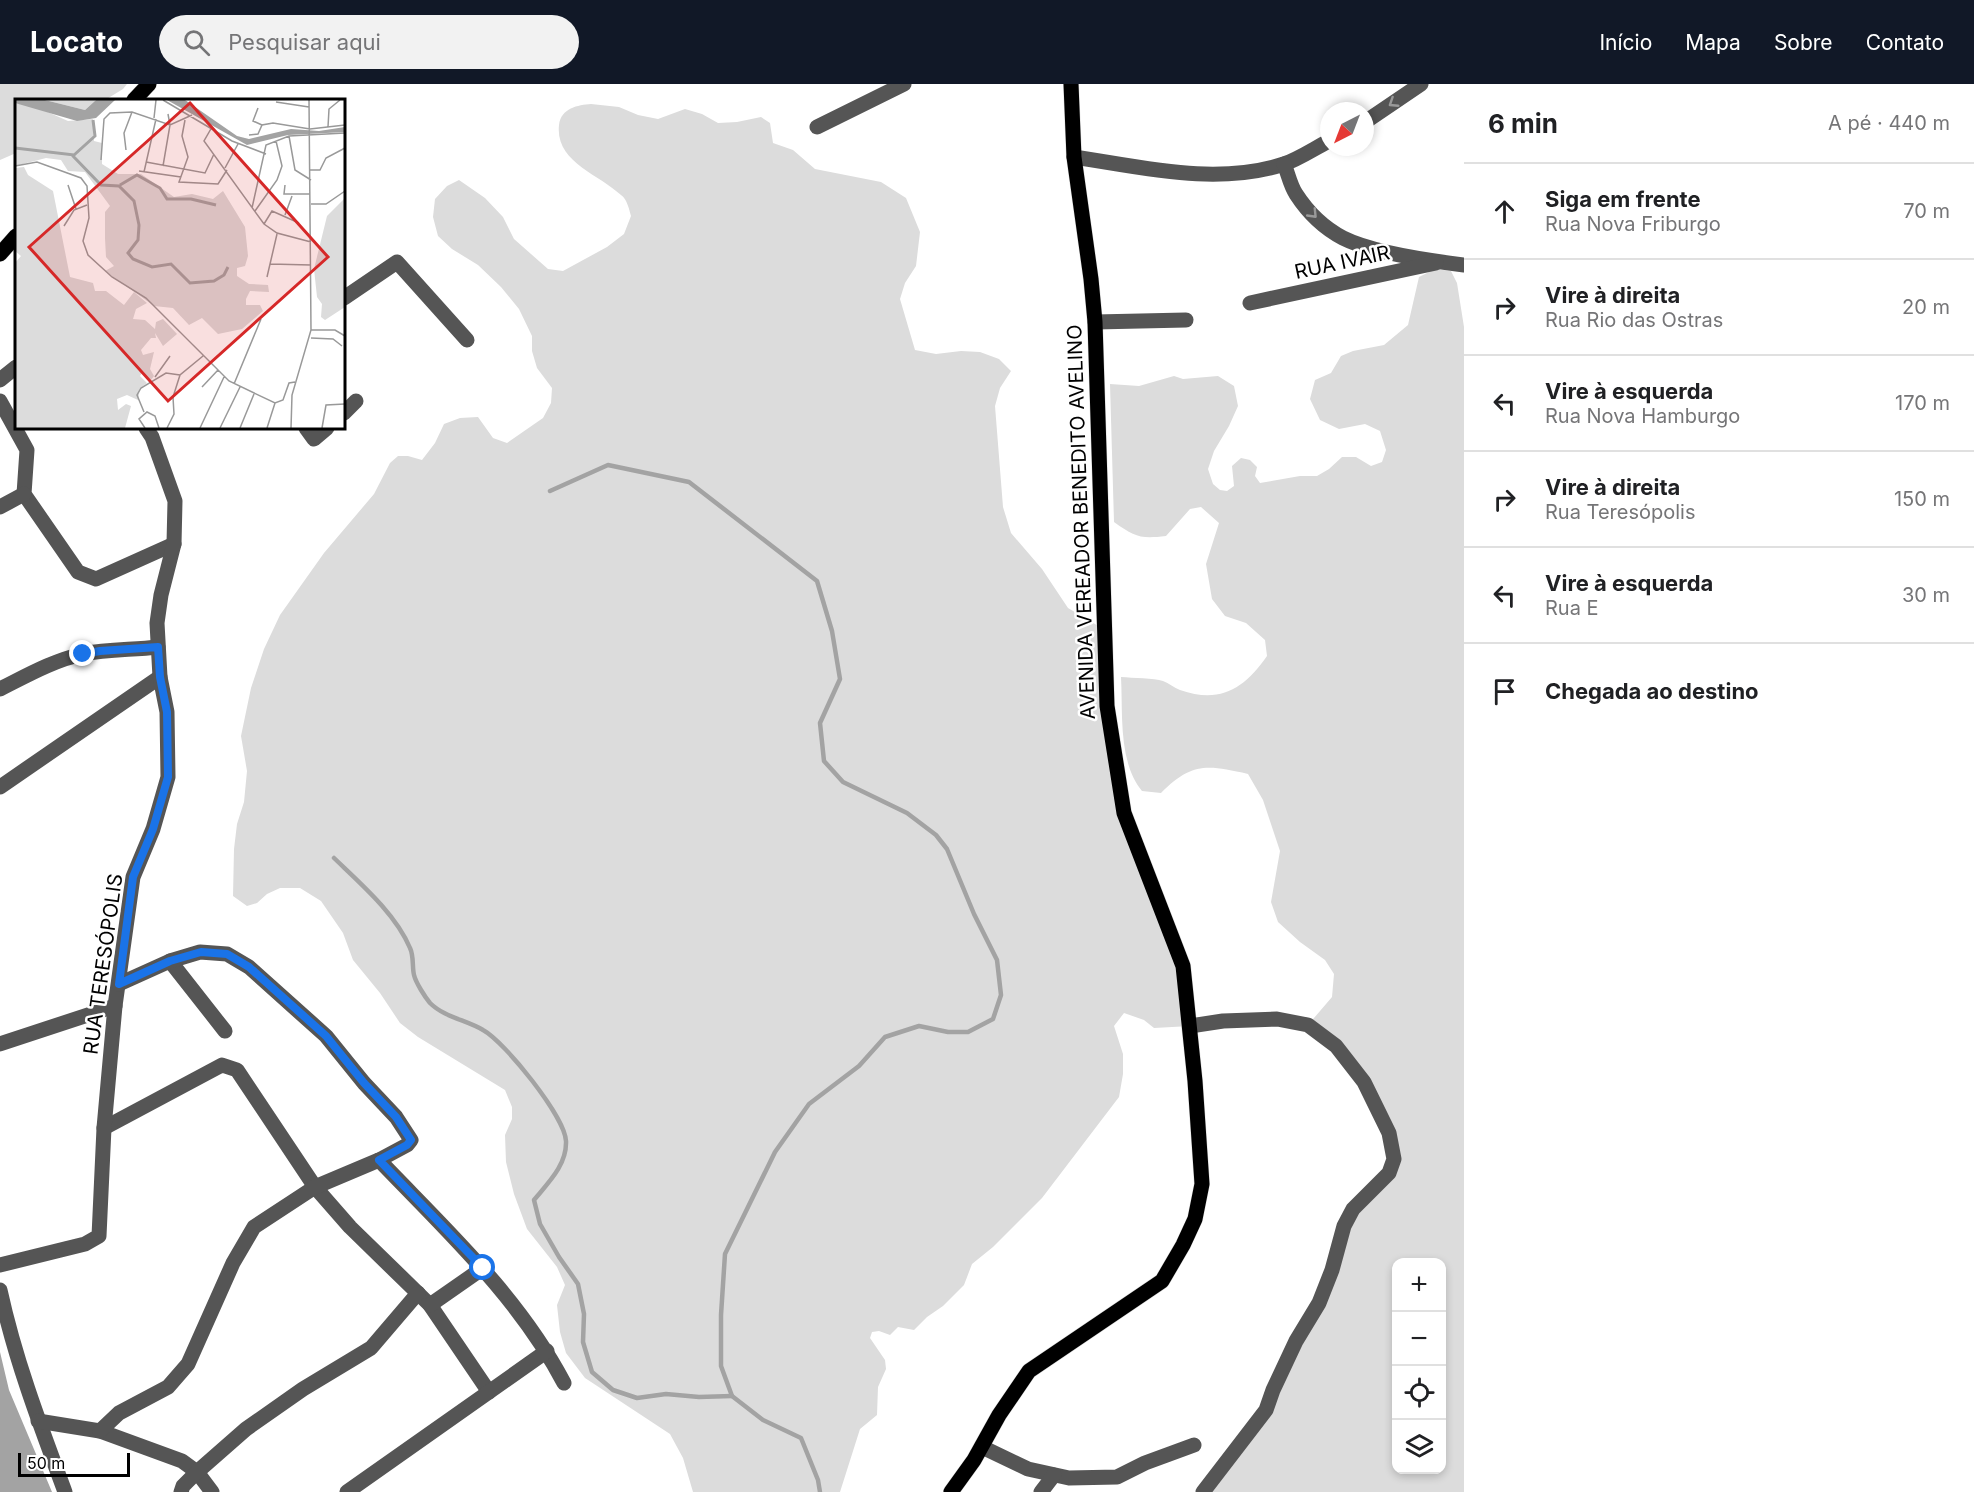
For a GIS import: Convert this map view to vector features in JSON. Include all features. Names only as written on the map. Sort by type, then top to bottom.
[{"type":"main road","points":[[135,99],[149,84]]},
{"type":"main road","name":"AVENIDA VEREADOR BENEDITO AVELINO","points":[[951,1492],[1029,1371],[1162,1281],[1184,1245],[1195,1219],[1202,1184],[1184,966],[1124,813],[1107,706],[1095,321],[1074,157],[1071,84]]},
{"type":"main road","points":[[0,254],[15,237]]},
{"type":"street","points":[[817,127],[904,84]]},
{"type":"street","points":[[1374,116],[1420,84]]},
{"type":"street","points":[[1074,157],[1202,175],[1240,172],[1284,164],[1320,146]]},
{"type":"street","name":"RUA IVAIR","points":[[1284,164],[1295,192],[1309,211],[1343,238],[1380,249],[1464,265]]},
{"type":"street","points":[[345,297],[397,262],[467,340]]},
{"type":"street","name":"RUA IVAIR","points":[[1250,303],[1442,262]]},
{"type":"street","points":[[1095,321],[1186,320]]},
{"type":"street","points":[[0,380],[15,367]]},
{"type":"street","points":[[0,401],[15,428]]},
{"type":"street","points":[[345,412],[356,402]]},
{"type":"street","points":[[15,429],[27,450],[24,494],[78,572],[96,579],[174,544]]},
{"type":"street","points":[[307,429],[314,439],[326,429]]},
{"type":"street","name":"RUA TERESÓPOLIS","points":[[0,1265],[85,1244],[99,1236],[104,1128],[115,1006],[133,877],[153,829],[168,777],[167,712],[160,677],[157,623],[161,595],[174,544],[175,501],[149,432]]},
{"type":"street","points":[[0,507],[24,494]]},
{"type":"street","points":[[0,689],[49,666],[83,654],[158,647]]},
{"type":"street","points":[[0,787],[160,677]]},
{"type":"street","points":[[100,1431],[119,1413],[168,1387],[188,1364],[233,1263],[254,1227],[315,1187],[379,1160],[407,1145],[411,1140],[396,1117],[364,1083],[326,1036],[249,967],[227,954],[201,952],[170,961],[119,984]]},
{"type":"street","points":[[170,961],[225,1031]]},
{"type":"street","points":[[0,1044],[115,1006]]},
{"type":"street","points":[[1190,1026],[1222,1021],[1277,1019],[1308,1025],[1336,1046],[1364,1082],[1389,1133],[1394,1159],[1389,1173],[1353,1209],[1344,1226],[1332,1270],[1318,1303],[1296,1341],[1266,1410],[1203,1492]]},
{"type":"street","points":[[104,1128],[222,1065],[237,1070],[315,1187],[350,1227],[430,1305],[489,1392]]},
{"type":"street","points":[[379,1160],[483,1268],[547,1351],[564,1383]]},
{"type":"street","points":[[430,1305],[483,1268]]},
{"type":"street","points":[[0,1290],[10,1336],[38,1421],[65,1492]]},
{"type":"street","points":[[181,1492],[183,1486],[197,1472],[246,1429],[303,1389],[371,1348],[418,1293]]},
{"type":"street","points":[[346,1492],[547,1351]]},
{"type":"street","points":[[38,1421],[100,1431],[182,1461],[197,1472],[212,1492]]},
{"type":"street","points":[[982,1447],[1028,1469],[1069,1478],[1117,1477],[1145,1463],[1194,1445]]},
{"type":"street","points":[[1041,1492],[1054,1475]]},
{"type":"shaded area","points":[[0,84],[127,84],[107,99],[15,99],[15,153],[0,160]]},
{"type":"shaded area","points":[[591,104],[619,107],[638,115],[658,119],[685,109],[702,114],[718,123],[761,117],[770,123],[773,143],[793,150],[815,169],[881,182],[906,198],[920,232],[916,266],[905,283],[900,299],[915,350],[936,354],[961,351],[980,352],[999,359],[1011,371],[1000,388],[995,406],[1003,507],[1011,533],[1042,569],[1068,608],[1105,630],[1124,813],[1183,966],[1190,1026],[1154,1028],[1144,1020],[1124,1013],[1114,1026],[1123,1054],[1123,1074],[1119,1097],[1042,1198],[993,1247],[972,1264],[964,1285],[914,1330],[898,1327],[890,1335],[879,1331],[872,1332],[870,1338],[885,1360],[886,1369],[878,1387],[877,1415],[860,1429],[840,1492],[693,1492],[683,1458],[670,1434],[585,1378],[566,1353],[560,1332],[557,1305],[565,1285],[557,1267],[527,1229],[514,1194],[506,1162],[505,1135],[512,1119],[512,1107],[505,1090],[418,1037],[400,1023],[380,993],[353,960],[343,933],[321,901],[300,888],[280,888],[267,894],[257,903],[247,906],[233,896],[234,849],[237,824],[244,802],[247,771],[241,736],[251,688],[264,649],[280,615],[324,553],[374,494],[390,463],[398,456],[422,460],[435,443],[444,424],[460,418],[478,417],[493,438],[507,443],[543,418],[551,403],[552,388],[537,368],[532,351],[532,336],[519,309],[501,287],[478,265],[452,249],[438,236],[433,217],[435,199],[447,186],[459,180],[485,198],[503,217],[514,239],[548,269],[563,271],[607,247],[624,234],[631,216],[628,204],[612,187],[571,158],[560,138],[559,125],[563,115],[571,108]]},
{"type":"shaded area","points":[[1435,269],[1451,271],[1457,283],[1464,327],[1464,1492],[1203,1492],[1260,1420],[1344,1226],[1394,1159],[1364,1082],[1308,1025],[1332,997],[1334,974],[1325,960],[1278,922],[1271,902],[1280,851],[1263,800],[1248,774],[1201,768],[1182,776],[1161,793],[1142,791],[1129,766],[1123,737],[1121,677],[1159,680],[1194,694],[1219,694],[1240,685],[1267,656],[1265,640],[1246,623],[1225,616],[1212,599],[1206,564],[1219,523],[1201,507],[1190,509],[1166,536],[1138,536],[1114,522],[1110,384],[1139,386],[1174,376],[1183,379],[1218,376],[1234,386],[1238,406],[1214,451],[1208,469],[1213,484],[1220,490],[1227,491],[1234,486],[1232,466],[1241,458],[1250,460],[1257,467],[1255,476],[1260,483],[1300,476],[1317,476],[1342,457],[1356,457],[1371,466],[1382,462],[1386,450],[1380,431],[1365,424],[1339,429],[1320,420],[1310,399],[1315,380],[1331,373],[1341,356],[1353,351],[1384,345],[1408,325],[1419,277]]},
{"type":"shaded area","points":[[0,1352],[9,1390],[52,1492],[0,1492]]},
{"type":"waterway","points":[[550,491],[608,465],[689,482],[817,581],[832,631],[840,679],[820,723],[824,761],[843,782],[907,813],[936,835],[947,849],[974,914],[997,960],[1001,995],[993,1019],[968,1032],[948,1032],[919,1026],[885,1037],[859,1066],[809,1104],[775,1152],[725,1254],[721,1315],[721,1366],[732,1396],[763,1420],[801,1438],[818,1480],[820,1492]]},
{"type":"waterway","points":[[334,858],[387,911],[404,935],[411,951],[415,978],[430,1003],[442,1012],[483,1030],[493,1037],[519,1064],[556,1115],[566,1141],[563,1158],[556,1173],[534,1200],[540,1224],[578,1284],[584,1314],[583,1342],[592,1372],[613,1390],[637,1398],[666,1394],[699,1397],[732,1396]]},
{"type":"route","points":[[83,654],[158,647],[160,677],[167,712],[168,777],[153,829],[133,877],[119,984],[170,961],[201,952],[227,954],[249,967],[326,1036],[364,1083],[396,1117],[411,1140],[407,1145],[379,1160],[483,1268]]}]
